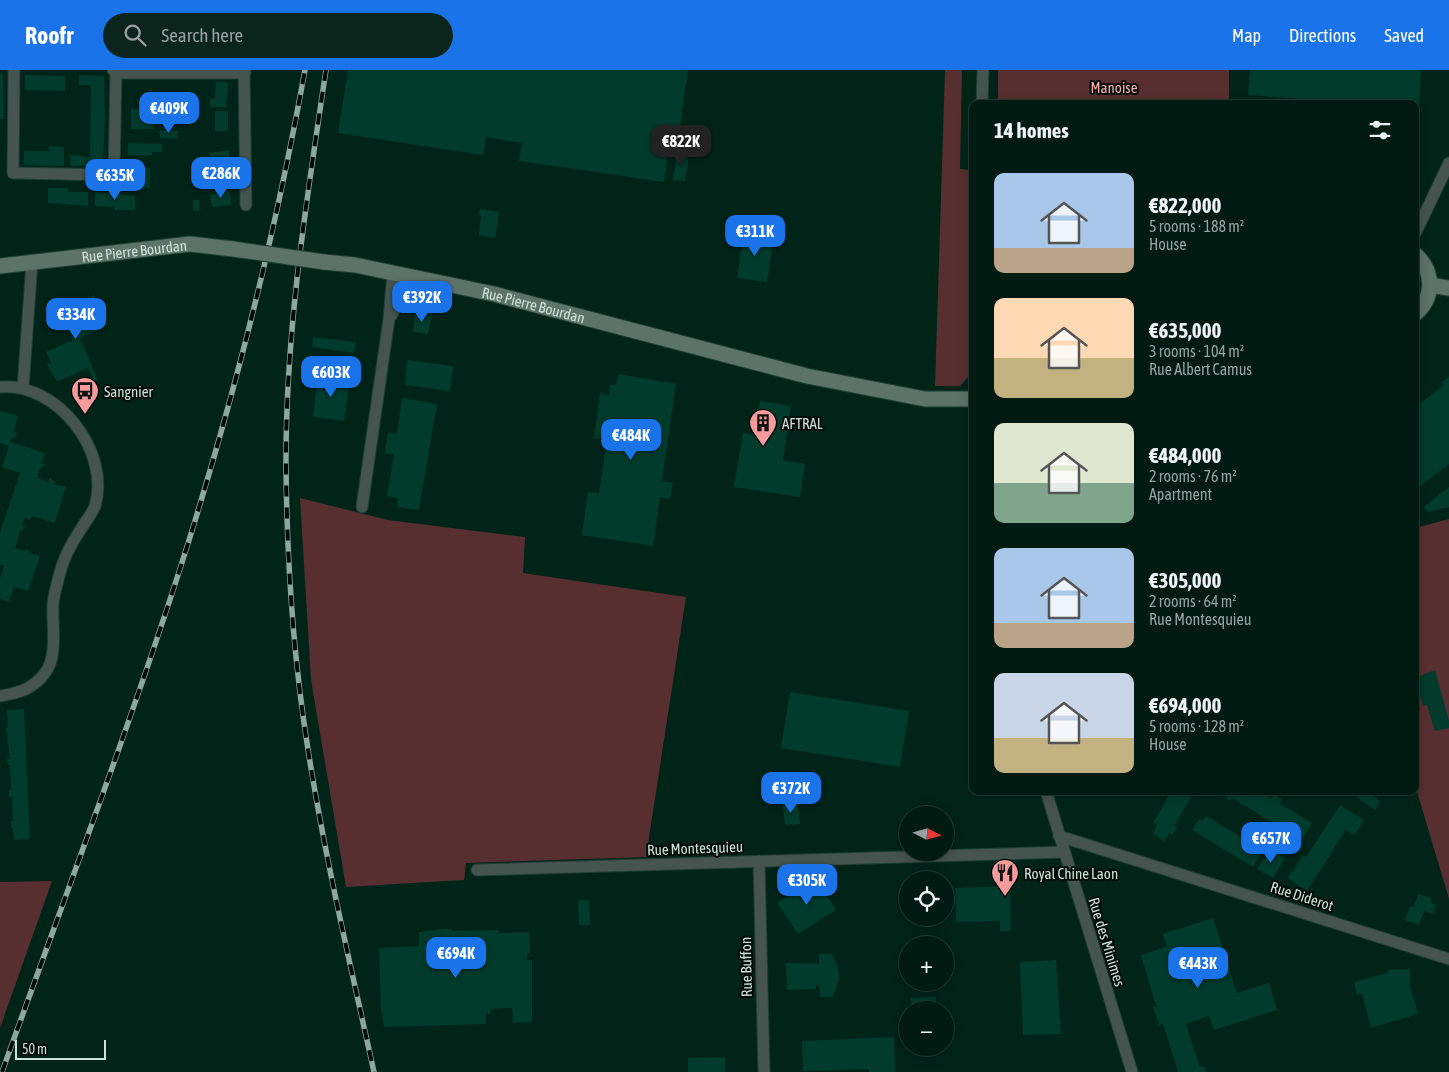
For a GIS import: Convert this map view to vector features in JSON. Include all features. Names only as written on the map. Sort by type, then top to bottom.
[{"type":"street","points":[[14,70],[13,173],[114,175],[114,72],[244,71],[246,204]]},
{"type":"street","points":[[982,100],[983,70]]},
{"type":"street","points":[[1419,226],[1449,163]]},
{"type":"street","name":"Rue Pierre Bourdan","points":[[0,266],[190,244],[355,265],[494,294],[807,376],[925,398],[969,399]]},
{"type":"street","points":[[1419,258],[1426,266],[1430,285],[1426,301],[1419,309]]},
{"type":"street","points":[[23,388],[32,262]]},
{"type":"street","points":[[362,507],[390,319],[392,272]]},
{"type":"street","points":[[390,319],[398,302],[413,287],[416,278]]},
{"type":"street","points":[[398,302],[428,293],[439,283]]},
{"type":"street","points":[[1430,285],[1449,288]]},
{"type":"street","points":[[0,387],[23,388],[52,402],[71,417],[84,439],[93,460],[96,481],[95,507],[69,548],[60,570],[53,605],[54,643],[47,672],[28,690],[0,696]]},
{"type":"street","name":"Rue des Minimes","points":[[1047,795],[1063,852],[1132,1072]]},
{"type":"street","name":"Rue Diderot","points":[[1059,836],[1449,959]]},
{"type":"street","name":"Rue Montesquieu","points":[[477,870],[1063,852]]},
{"type":"street","name":"Rue Buffon","points":[[759,862],[764,1072]]},
{"type":"green space","points":[[945,70],[962,70],[960,169],[969,170],[968,377],[960,386],[935,386]]},
{"type":"green space","name":"Manoise","points":[[998,70],[1229,70],[1229,100],[998,100]]},
{"type":"green space","points":[[300,498],[388,520],[525,537],[523,573],[686,597],[646,857],[466,863],[464,880],[346,887],[311,680]]},
{"type":"green space","points":[[1449,519],[1449,899],[1418,795],[1419,527]]},
{"type":"green space","points":[[52,881],[0,1028],[0,882]]},
{"type":"building","points":[[348,70],[688,70],[677,148],[669,147],[664,182],[519,161],[522,143],[486,137],[483,155],[338,133]]},
{"type":"building","points":[[1250,70],[1421,70],[1419,106],[1419,100],[1314,100],[1248,95]]},
{"type":"building","points":[[0,74],[3,74],[4,119],[0,119]]},
{"type":"building","points":[[25,75],[65,76],[65,91],[25,90]]},
{"type":"building","points":[[79,75],[104,76],[103,165],[70,166],[70,155],[90,157],[91,85],[79,85]]},
{"type":"building","points":[[216,82],[228,82],[226,107],[210,107],[210,99],[215,99]]},
{"type":"building","points":[[131,109],[146,109],[146,121],[154,121],[154,129],[131,129]]},
{"type":"building","points":[[215,111],[228,111],[228,131],[215,131]]},
{"type":"building","points":[[160,130],[178,131],[178,139],[160,138]]},
{"type":"building","points":[[128,143],[162,144],[162,152],[152,152],[152,155],[146,156],[128,155]]},
{"type":"building","points":[[49,146],[64,147],[64,166],[24,165],[24,151],[49,151]]},
{"type":"building","points":[[229,150],[232,174],[208,177],[207,167],[211,166],[209,153]]},
{"type":"building","points":[[677,153],[689,155],[685,181],[673,180]]},
{"type":"building","points":[[136,167],[150,168],[150,188],[135,188]]},
{"type":"building","points":[[48,188],[68,188],[68,192],[88,192],[88,206],[48,203]]},
{"type":"building","points":[[229,191],[232,205],[212,207],[210,195]]},
{"type":"building","points":[[95,192],[135,196],[135,210],[115,210],[115,207],[95,206]]},
{"type":"building","points":[[193,200],[199,200],[199,211],[193,211]]},
{"type":"building","points":[[480,209],[499,212],[495,238],[479,235]]},
{"type":"building","points":[[744,231],[774,236],[767,282],[737,278]]},
{"type":"building","points":[[94,295],[107,326],[80,338],[98,380],[94,381],[88,368],[57,382],[47,364],[51,363],[46,352],[73,340],[60,310]]},
{"type":"building","points":[[415,312],[432,314],[428,334],[413,332]]},
{"type":"building","points":[[313,337],[356,342],[354,353],[312,347]]},
{"type":"building","points":[[407,360],[453,366],[450,391],[405,385]]},
{"type":"building","points":[[618,374],[676,384],[662,481],[673,483],[670,499],[660,497],[653,546],[582,535],[588,492],[599,493],[607,440],[594,438],[600,394],[609,395],[610,385],[616,385]]},
{"type":"building","points":[[318,376],[350,380],[344,421],[313,417]]},
{"type":"building","points":[[1449,377],[1449,464],[1419,487],[1419,404],[1444,385],[1442,382]]},
{"type":"building","points":[[402,398],[437,404],[419,510],[397,507],[398,498],[387,496],[394,455],[385,453],[388,432],[397,433]]},
{"type":"building","name":"AFTRAL","points":[[760,401],[791,406],[783,460],[805,464],[800,497],[734,487],[743,433],[755,435]]},
{"type":"building","points":[[0,411],[18,416],[14,431],[17,433],[10,442],[45,453],[42,463],[46,464],[40,469],[37,478],[49,482],[49,478],[55,481],[54,484],[66,487],[55,523],[32,516],[30,520],[24,518],[22,526],[26,527],[20,531],[15,548],[25,551],[26,548],[30,553],[40,556],[28,591],[14,587],[9,602],[0,599],[0,578],[4,566],[0,564],[0,532],[20,473],[2,467],[9,446],[0,443]]},
{"type":"building","points":[[1449,487],[1449,507],[1428,512],[1424,507]]},
{"type":"building","points":[[1435,670],[1449,721],[1449,728],[1435,731],[1427,705],[1423,706],[1419,692],[1419,676]]},
{"type":"building","points":[[790,692],[909,711],[900,767],[781,748]]},
{"type":"building","points":[[24,709],[30,839],[14,840],[13,828],[11,828],[11,821],[13,821],[12,797],[9,797],[9,790],[11,790],[10,765],[8,765],[7,759],[10,759],[6,728],[8,728],[7,710]]},
{"type":"building","points":[[1170,795],[1193,795],[1174,826],[1177,828],[1172,835],[1169,833],[1164,841],[1153,834],[1157,825],[1153,822]]},
{"type":"building","points":[[1228,795],[1265,795],[1271,799],[1275,795],[1282,800],[1280,804],[1312,823],[1302,840],[1232,798],[1230,801],[1226,798]]},
{"type":"building","points":[[1354,795],[1372,795],[1380,801],[1375,810]]},
{"type":"building","points":[[783,804],[798,804],[800,824],[785,825]]},
{"type":"building","points":[[1340,805],[1364,820],[1355,835],[1346,830],[1307,891],[1288,878],[1303,855],[1306,857]]},
{"type":"building","points":[[1206,816],[1263,850],[1253,867],[1192,830],[1199,819],[1202,821]]},
{"type":"building","points":[[1270,849],[1285,858],[1273,878],[1257,869]]},
{"type":"building","points":[[816,879],[836,910],[798,934],[777,903]]},
{"type":"building","points":[[1010,886],[1011,931],[1000,931],[1000,921],[956,922],[955,888]]},
{"type":"building","points":[[1418,894],[1432,898],[1431,903],[1436,905],[1433,914],[1424,911],[1419,925],[1405,920],[1410,906],[1414,907]]},
{"type":"building","points":[[578,900],[589,900],[590,925],[579,925]]},
{"type":"building","points":[[1213,918],[1237,993],[1269,983],[1277,1010],[1214,1030],[1209,1016],[1186,1024],[1200,1067],[1204,1066],[1206,1072],[1178,1072],[1163,1024],[1159,1025],[1153,1007],[1156,1006],[1141,955],[1167,947],[1163,934]]},
{"type":"building","points":[[452,929],[453,931],[498,930],[499,933],[529,932],[530,953],[527,953],[527,960],[532,960],[532,1022],[513,1023],[512,1008],[490,1009],[491,1014],[486,1014],[486,1024],[384,1027],[381,1010],[379,948],[419,946],[419,932]]},
{"type":"building","points":[[819,954],[832,954],[838,967],[839,979],[833,997],[820,997],[819,985],[816,985],[816,989],[787,990],[786,963],[819,964]]},
{"type":"building","points":[[1056,960],[1061,1034],[1023,1035],[1020,962]]},
{"type":"building","points":[[1410,969],[1410,987],[1418,1014],[1371,1028],[1362,994],[1357,995],[1354,982],[1388,973],[1388,970]]},
{"type":"building","points":[[936,997],[936,1001],[911,1001],[911,998]]},
{"type":"building","points":[[894,1037],[895,1072],[869,1072],[869,1069],[803,1071],[802,1041]]},
{"type":"building","points":[[725,1057],[725,1072],[688,1072],[688,1058]]},
{"type":"railway","points":[[2,1072],[136,700],[178,575],[216,451],[250,325],[280,198],[305,70]]},
{"type":"railway","points":[[326,70],[304,219],[293,319],[287,419],[288,538],[294,641],[307,743],[329,867],[374,1072]]},
{"type":"place","name":"Sangnier","points":[[85,415]]},
{"type":"place","name":"AFTRAL","points":[[763,447]]},
{"type":"place","name":"Royal Chine Laon","points":[[1005,897]]}]
